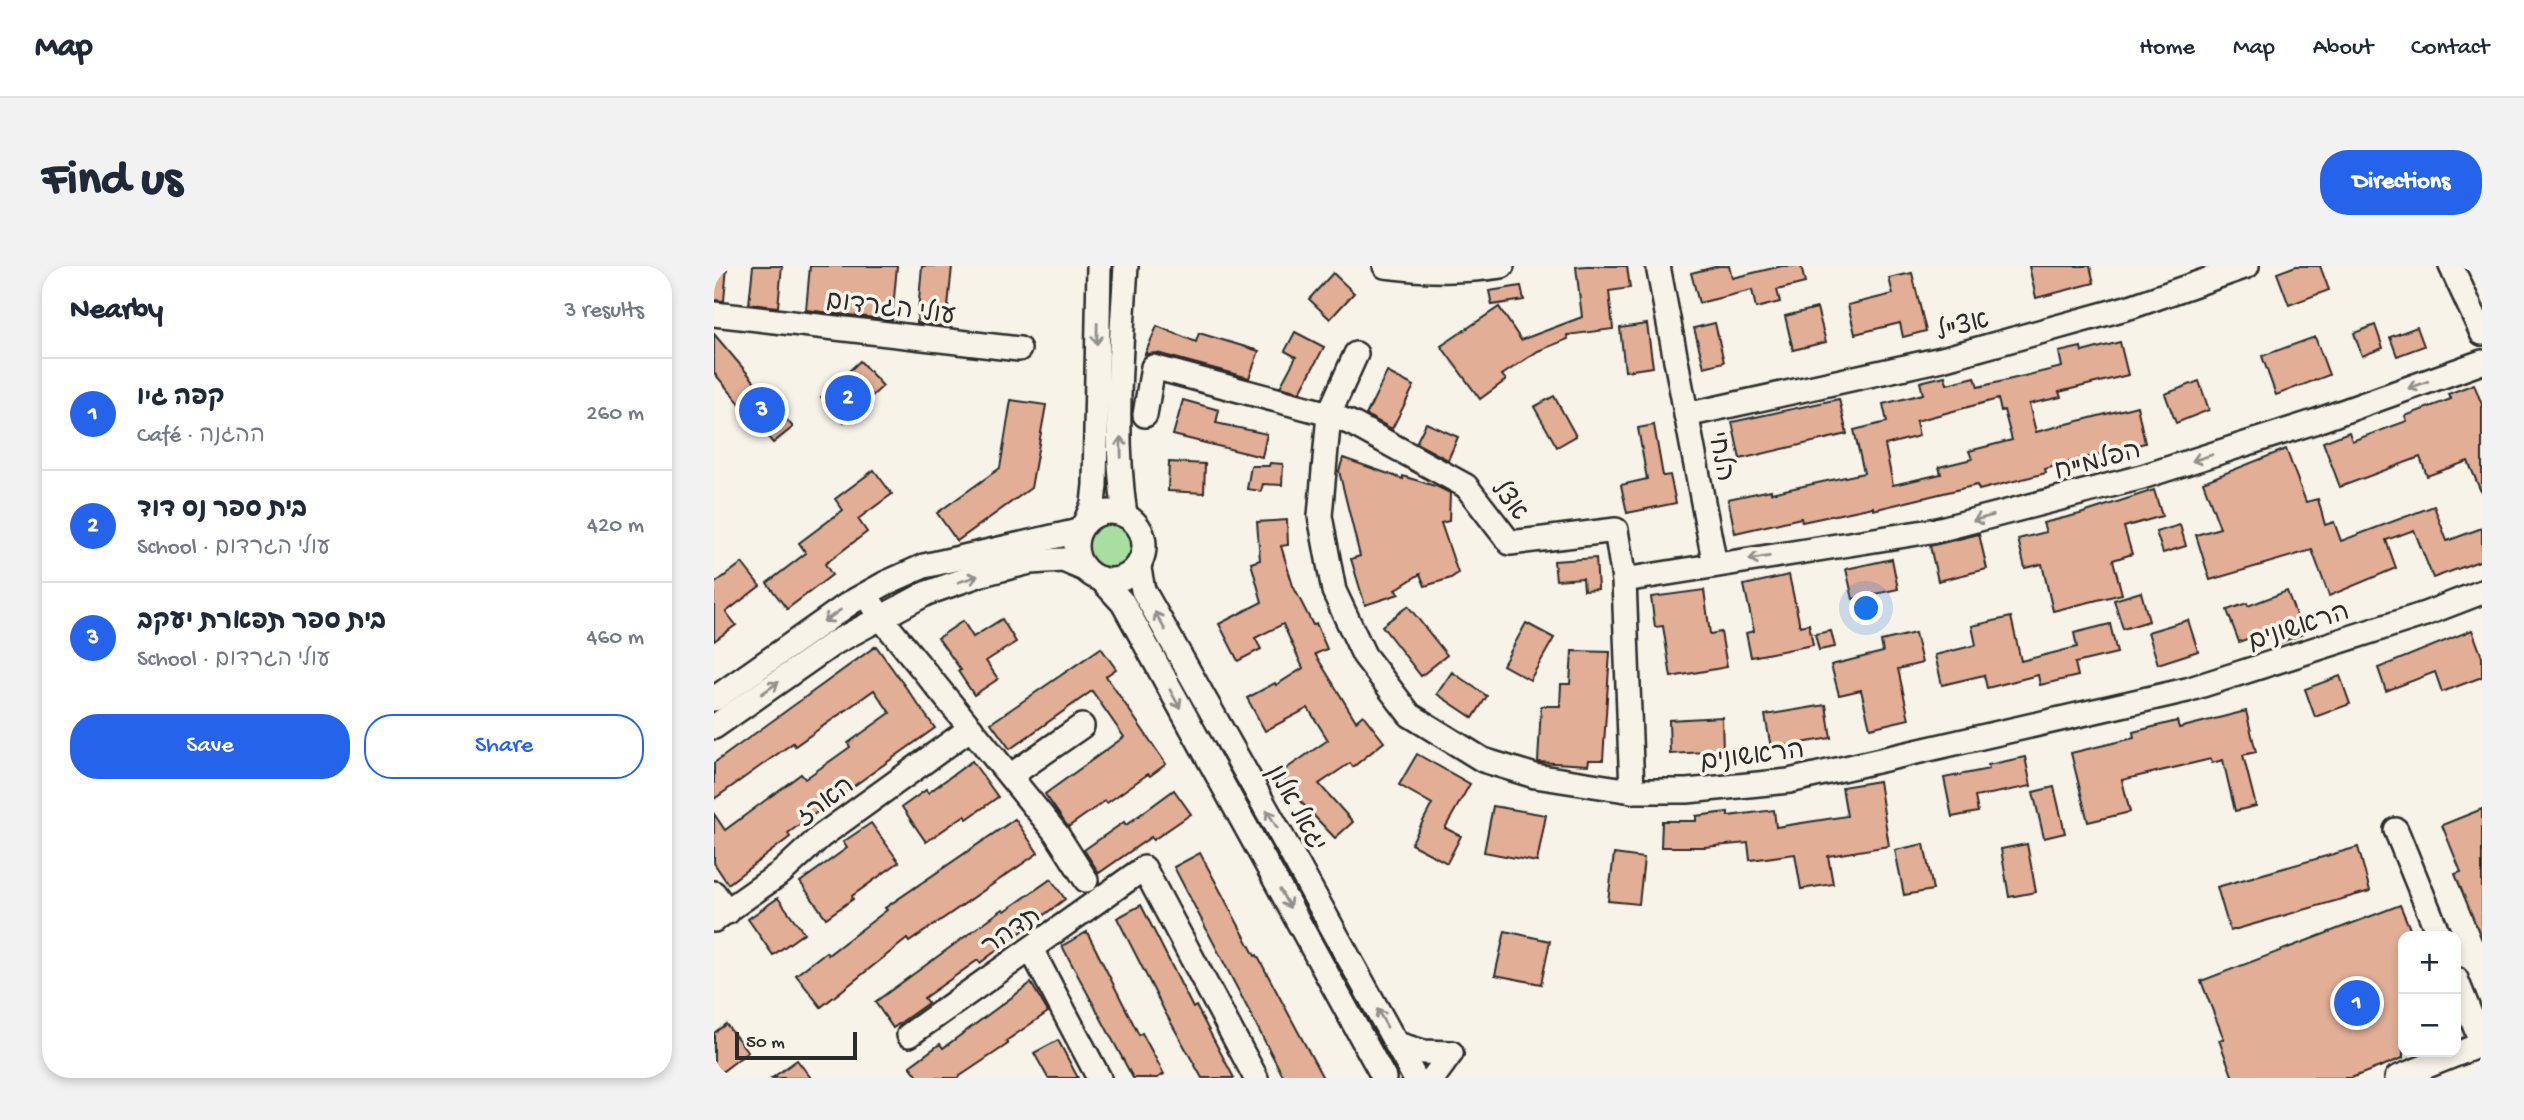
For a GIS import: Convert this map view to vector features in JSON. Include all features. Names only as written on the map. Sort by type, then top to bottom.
[{"type":"street","points":[[1099,266],[1094,498],[1076,551],[1093,574],[1123,603],[1384,1078]]},
{"type":"street","points":[[1125,266],[1120,383],[1121,488],[1125,515]]},
{"type":"street","points":[[1385,266],[1415,270],[1484,269],[1502,266]]},
{"type":"street","name":"הלחי","points":[[1658,266],[1715,565]]},
{"type":"street","name":"אצ\"ל","points":[[1686,415],[1942,359],[2133,306],[2247,266]]},
{"type":"street","points":[[2451,266],[2482,334]]},
{"type":"street","name":"עולי הגרדום","points":[[714,314],[1019,349]]},
{"type":"street","name":"הראשונים","points":[[1356,354],[1329,414],[1320,516],[1334,591],[1364,655],[1410,715],[1483,760],[1535,776],[1632,791],[1687,791],[1789,781],[2187,690],[2425,614],[2482,592]]},
{"type":"street","name":"הפלמ\"ח","points":[[1715,565],[1937,530],[2142,477],[2314,422],[2482,362]]},
{"type":"street","points":[[1145,415],[1153,367],[1329,414]]},
{"type":"street","points":[[1096,395],[1120,383],[1152,373]]},
{"type":"street","name":"אצל","points":[[1329,414],[1353,424],[1466,486],[1510,543],[1616,530],[1624,580]]},
{"type":"street","points":[[714,699],[866,594],[924,566],[1082,527],[1104,513],[1125,515],[1140,530],[1143,552],[1140,562],[1127,576],[1114,580],[1063,560],[1030,562],[927,593],[834,643],[714,727]]},
{"type":"street","name":"יגאל אלון","points":[[1140,562],[1143,590],[1415,1078]]},
{"type":"street","points":[[1632,791],[1624,580],[1715,565]]},
{"type":"street","points":[[866,594],[881,618],[1056,833],[1086,880]]},
{"type":"street","points":[[1010,776],[1082,726]]},
{"type":"street","name":"הארז","points":[[721,916],[782,872],[820,837],[971,728]]},
{"type":"street","points":[[2396,830],[2437,931]]},
{"type":"street","name":"תדהר","points":[[909,1035],[1144,868],[1256,1078]]},
{"type":"street","points":[[714,893],[721,916]]},
{"type":"street","points":[[1031,949],[1099,1078]]},
{"type":"street","points":[[2397,1078],[2482,1044],[2461,992]]},
{"type":"street","points":[[1397,1044],[1423,1052],[1451,1053],[1433,1078]]},
{"type":"green space","points":[[1110,518],[1121,520],[1130,526],[1136,535],[1136,557],[1130,566],[1121,572],[1110,574],[1099,572],[1090,566],[1084,557],[1082,546],[1084,535],[1090,526],[1099,520]]},
{"type":"building","points":[[714,266],[727,266],[724,301],[714,300]]},
{"type":"building","points":[[753,266],[782,266],[778,307],[749,304]]},
{"type":"building","points":[[810,266],[897,266],[892,320],[806,310]]},
{"type":"building","points":[[922,266],[952,266],[946,327],[917,323]]},
{"type":"building","points":[[1627,266],[1630,288],[1609,291],[1613,329],[1567,335],[1568,339],[1538,351],[1502,375],[1506,380],[1480,399],[1441,346],[1499,307],[1521,340],[1582,317],[1576,267]]},
{"type":"building","points":[[1729,266],[1732,278],[1782,266],[1801,266],[1805,283],[1777,290],[1780,302],[1756,308],[1752,290],[1699,303],[1691,273]]},
{"type":"building","points":[[2029,266],[2090,266],[2094,283],[2036,298]]},
{"type":"building","points":[[2296,266],[2320,266],[2329,290],[2289,305],[2277,273]]},
{"type":"building","points":[[1333,273],[1354,293],[1330,319],[1309,299]]},
{"type":"building","points":[[1912,273],[1926,331],[1903,337],[1900,323],[1855,334],[1848,305],[1893,294],[1889,278]]},
{"type":"building","points":[[1521,286],[1524,300],[1492,305],[1489,291]]},
{"type":"building","points":[[1817,308],[1826,342],[1793,350],[1785,316]]},
{"type":"building","points":[[1715,323],[1724,362],[1704,367],[1694,328]]},
{"type":"building","points":[[1647,324],[1653,367],[1625,371],[1620,328]]},
{"type":"building","points":[[2375,325],[2383,348],[2362,356],[2354,333]]},
{"type":"building","points":[[1157,326],[1196,342],[1199,333],[1259,351],[1249,378],[1157,353],[1145,354]]},
{"type":"building","points":[[2417,327],[2424,346],[2397,356],[2390,337]]},
{"type":"building","points":[[1295,332],[1324,347],[1300,392],[1280,387],[1296,357],[1285,351]]},
{"type":"building","points":[[714,334],[793,427],[773,443],[714,373]]},
{"type":"building","points":[[2315,337],[2329,375],[2276,395],[2262,356]]},
{"type":"building","points":[[2120,342],[2128,375],[2059,392],[2061,397],[2029,404],[2036,432],[2137,406],[2145,443],[2045,469],[2046,473],[1979,490],[1977,485],[1873,510],[1873,507],[1802,522],[1801,518],[1735,533],[1728,499],[1771,490],[1771,493],[1864,473],[1854,430],[1887,422],[1883,404],[1923,394],[1920,382],[1945,376],[1947,384],[1975,377],[1978,387],[2062,367],[2059,352],[2081,347],[2082,352]],"holes":[[[1998,399],[2001,411],[2004,410],[2012,440],[1969,451],[1972,459],[1939,467],[1941,474],[1893,485],[1885,445],[1919,436],[1916,421]]]},
{"type":"building","points":[[860,361],[883,386],[844,422],[821,397]]},
{"type":"building","points":[[1387,372],[1414,386],[1392,429],[1366,415]]},
{"type":"building","points":[[2199,381],[2209,410],[2176,423],[2165,394]]},
{"type":"building","points":[[2474,384],[2482,405],[2482,494],[2468,461],[2427,476],[2420,457],[2340,487],[2323,442],[2349,432],[2352,441],[2407,421],[2405,416],[2451,399],[2448,394]]},
{"type":"building","points":[[1554,396],[1576,436],[1557,447],[1534,407]]},
{"type":"building","points":[[1839,399],[1847,434],[1740,459],[1732,422]]},
{"type":"building","points":[[1011,400],[1046,405],[1031,488],[957,541],[937,513],[1000,468]]},
{"type":"building","points":[[1183,400],[1219,410],[1216,423],[1267,434],[1262,457],[1173,435]]},
{"type":"building","points":[[1426,423],[1458,437],[1448,460],[1416,443]]},
{"type":"building","points":[[1654,425],[1663,476],[1670,475],[1676,503],[1627,513],[1621,485],[1647,479],[1638,428]]},
{"type":"building","points":[[2286,449],[2306,502],[2318,499],[2325,525],[2334,522],[2341,541],[2434,506],[2447,541],[2482,528],[2482,560],[2433,578],[2414,530],[2386,540],[2396,568],[2329,596],[2312,550],[2210,580],[2196,535],[2220,528],[2203,482]]},
{"type":"building","points":[[1343,458],[1450,493],[1449,521],[1441,523],[1458,573],[1425,586],[1420,574],[1395,590],[1399,594],[1365,605],[1351,559],[1360,556],[1339,471]]},
{"type":"building","points":[[1169,462],[1205,464],[1204,493],[1168,491]]},
{"type":"building","points":[[1270,463],[1283,464],[1282,485],[1263,484],[1261,491],[1247,489],[1251,466],[1269,466]]},
{"type":"building","points":[[874,470],[892,494],[858,519],[867,532],[825,564],[832,575],[787,609],[767,583],[806,553],[799,543],[843,510],[835,499]]},
{"type":"building","points":[[2154,490],[2162,516],[2124,527],[2132,554],[2113,560],[2122,594],[2053,611],[2042,564],[2025,568],[2018,539],[2046,532],[2043,523]]},
{"type":"building","points":[[1287,520],[1288,545],[1281,546],[1293,586],[1313,625],[1316,623],[1327,649],[1315,654],[1356,721],[1363,715],[1384,742],[1353,767],[1350,763],[1319,784],[1353,822],[1335,838],[1298,799],[1280,773],[1328,740],[1308,708],[1265,731],[1247,698],[1275,683],[1276,685],[1303,668],[1283,624],[1255,638],[1261,649],[1238,661],[1219,624],[1262,602],[1251,563],[1260,560],[1257,522]]},
{"type":"building","points":[[2180,525],[2186,546],[2163,553],[2156,532]]},
{"type":"building","points":[[1979,534],[1987,569],[1938,581],[1930,546]]},
{"type":"building","points":[[1596,558],[1598,589],[1584,590],[1583,578],[1556,580],[1554,561]]},
{"type":"building","points":[[1892,559],[1898,589],[1853,599],[1846,569]]},
{"type":"building","points":[[742,563],[760,586],[726,612],[736,625],[714,641],[714,584]]},
{"type":"building","points":[[1789,575],[1800,626],[1809,624],[1813,645],[1751,657],[1746,633],[1754,631],[1744,585]]},
{"type":"building","points":[[1704,590],[1710,634],[1721,632],[1727,667],[1671,677],[1663,626],[1655,627],[1651,597]]},
{"type":"building","points":[[2287,591],[2303,634],[2274,645],[2268,631],[2239,642],[2227,610],[2247,603],[2248,606]]},
{"type":"building","points":[[2141,592],[2149,621],[2123,629],[2114,600]]},
{"type":"building","points":[[1408,606],[1447,655],[1421,676],[1382,626]]},
{"type":"building","points":[[2011,617],[2021,661],[2077,647],[2074,633],[2110,624],[2117,653],[2075,663],[2078,676],[2040,685],[2038,675],[1987,688],[1984,675],[1942,685],[1935,655],[1976,645],[1972,626]]},
{"type":"building","points":[[1002,619],[1016,642],[986,661],[998,679],[974,695],[958,671],[961,670],[938,638],[963,621],[973,637]]},
{"type":"building","points":[[2188,620],[2198,651],[2158,664],[2148,632]]},
{"type":"building","points":[[1526,623],[1554,638],[1530,680],[1503,665]]},
{"type":"building","points":[[2472,630],[2482,657],[2482,677],[2442,692],[2435,672],[2386,691],[2378,668]]},
{"type":"building","points":[[1831,631],[1835,647],[1819,650],[1815,634]]},
{"type":"building","points":[[1915,633],[1922,663],[1898,669],[1909,719],[1870,728],[1861,690],[1839,695],[1831,665],[1883,652],[1881,641]]},
{"type":"building","points":[[876,646],[935,728],[788,833],[790,837],[728,884],[714,863],[714,814],[725,830],[801,774],[805,779],[850,747],[848,743],[890,713],[874,690],[714,799],[714,763]]},
{"type":"building","points":[[1101,648],[1116,669],[1106,676],[1166,764],[1068,827],[1045,794],[1124,737],[1092,691],[1010,749],[991,723]]},
{"type":"building","points":[[1572,651],[1610,652],[1603,760],[1589,760],[1588,765],[1538,762],[1541,706],[1560,706],[1561,684],[1570,684]]},
{"type":"building","points":[[1452,672],[1487,696],[1473,718],[1437,694]]},
{"type":"building","points":[[2340,676],[2350,704],[2315,717],[2305,689]]},
{"type":"building","points":[[1826,705],[1831,738],[1771,748],[1765,715]]},
{"type":"building","points":[[2246,711],[2256,752],[2243,755],[2256,806],[2235,811],[2223,760],[2212,763],[2211,759],[2122,780],[2130,812],[2088,822],[2071,753],[2134,738],[2133,732],[2177,721],[2179,728]]},
{"type":"building","points":[[1722,717],[1723,751],[1670,754],[1669,720]]},
{"type":"building","points":[[1417,754],[1470,784],[1445,828],[1461,836],[1447,863],[1411,844],[1432,804],[1399,785]]},
{"type":"building","points":[[2025,757],[2031,786],[1975,797],[1978,812],[1952,817],[1944,778],[1989,769],[1988,765]]},
{"type":"building","points":[[972,761],[998,797],[967,819],[965,815],[926,842],[902,807],[926,790],[928,793]]},
{"type":"building","points":[[1879,781],[1889,846],[1828,856],[1833,884],[1801,889],[1795,854],[1750,860],[1748,843],[1661,847],[1662,821],[1696,821],[1696,816],[1728,812],[1728,816],[1774,810],[1776,827],[1847,816],[1842,787]]},
{"type":"building","points":[[2054,787],[2065,833],[2044,838],[2033,792]]},
{"type":"building","points":[[1174,790],[1191,814],[1153,840],[1151,837],[1099,873],[1084,850],[1124,822],[1126,825]]},
{"type":"building","points":[[1493,806],[1546,815],[1537,862],[1484,852]]},
{"type":"building","points":[[2482,809],[2482,940],[2455,874],[2461,872],[2442,825]]},
{"type":"building","points":[[1015,819],[1038,853],[909,942],[907,939],[821,1007],[796,975],[826,952],[828,955],[887,910],[885,908]]},
{"type":"building","points":[[871,823],[899,862],[826,918],[800,882],[847,848],[843,842]]},
{"type":"building","points":[[1924,844],[1933,890],[1904,895],[1895,850]]},
{"type":"building","points":[[2027,844],[2036,892],[2009,897],[2001,849]]},
{"type":"building","points":[[2358,847],[2370,891],[2230,931],[2217,887]]},
{"type":"building","points":[[1200,853],[1323,1078],[1284,1078],[1174,867]]},
{"type":"building","points":[[1614,854],[1644,858],[1639,904],[1608,901]]},
{"type":"building","points":[[1051,879],[1065,899],[980,963],[978,960],[924,998],[928,1003],[893,1028],[875,1002],[1003,909],[1005,911]]},
{"type":"building","points":[[778,898],[804,933],[773,955],[748,919]]},
{"type":"building","points":[[1141,905],[1193,1008],[1196,1006],[1234,1078],[1202,1078],[1165,1012],[1117,918]]},
{"type":"building","points":[[2400,905],[2411,931],[2398,931],[2398,1057],[2403,1058],[2351,1078],[2233,1078],[2219,1040],[2224,1039],[2201,981]]},
{"type":"building","points":[[1505,931],[1550,941],[1541,984],[1495,975]]},
{"type":"building","points":[[1087,932],[1139,1035],[1142,1033],[1164,1074],[1157,1078],[1133,1078],[1062,946]]},
{"type":"building","points":[[1031,983],[1048,1012],[1006,1041],[1008,1044],[957,1078],[919,1078],[910,1066],[940,1044],[943,1048]]},
{"type":"building","points":[[726,1024],[748,1052],[719,1074],[714,1067],[714,1033]]},
{"type":"building","points":[[1058,1040],[1078,1078],[1048,1078],[1034,1053]]},
{"type":"building","points":[[797,1060],[811,1078],[772,1078]]},
{"type":"place","name":"בית ספר נס דוד","points":[[848,398]]},
{"type":"place","name":"בית ספר תפארת יעקב","points":[[762,410]]},
{"type":"place","name":"קפה ג'ו","points":[[2357,1003]]}]
